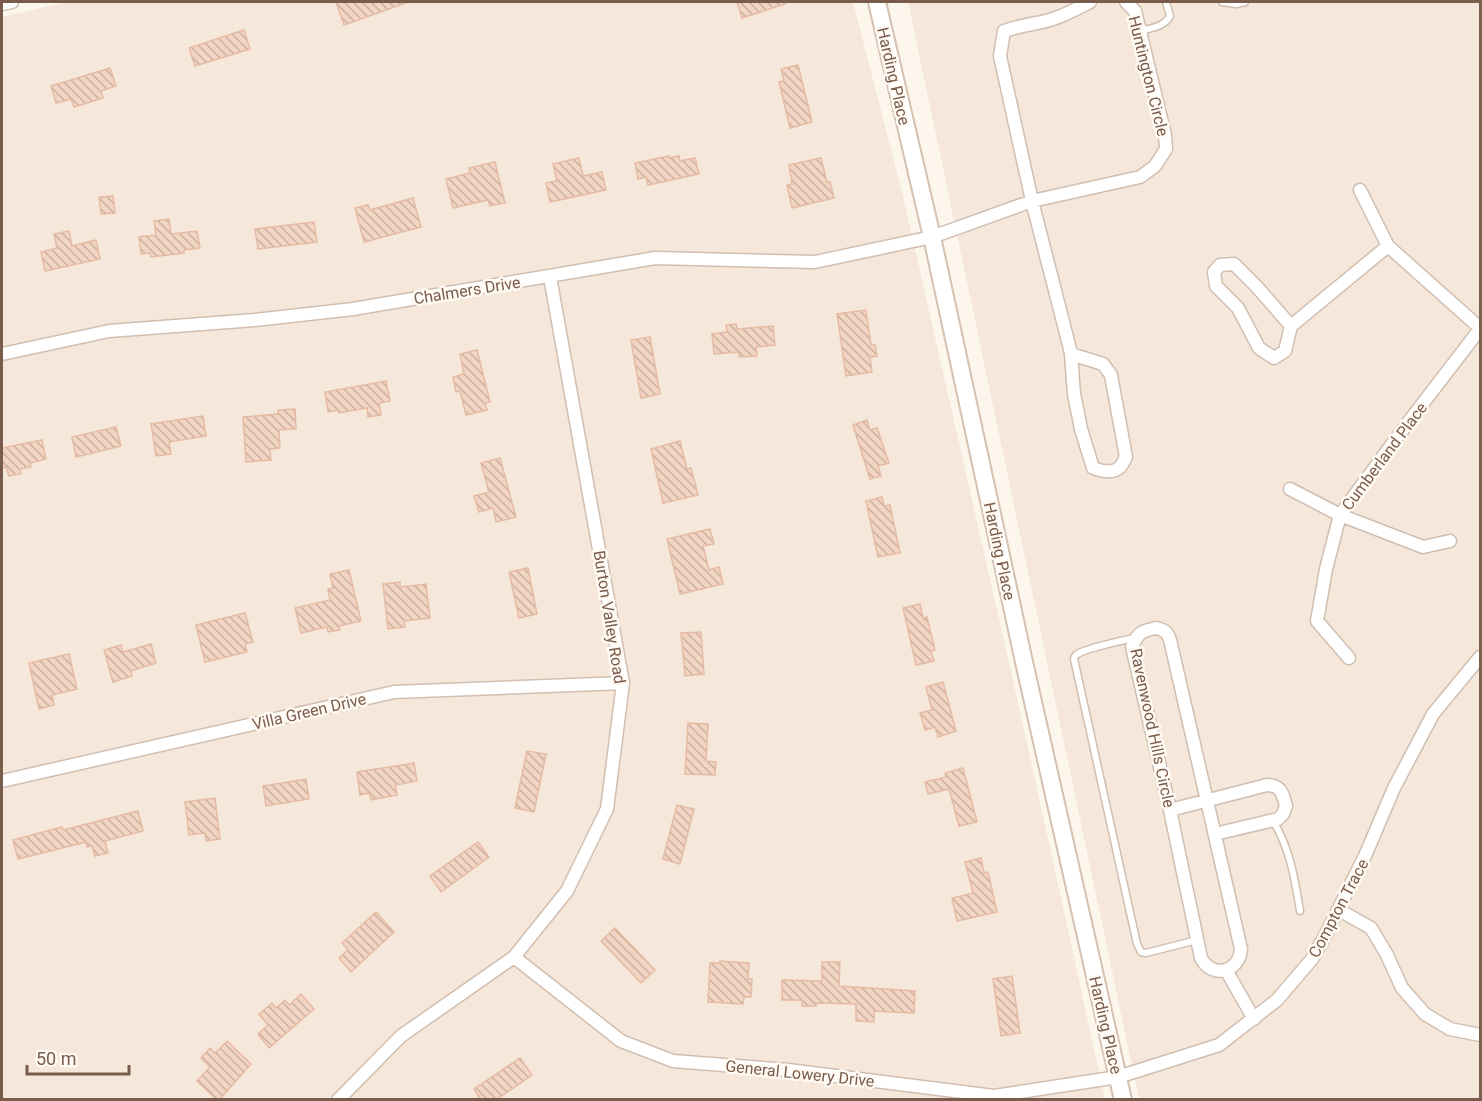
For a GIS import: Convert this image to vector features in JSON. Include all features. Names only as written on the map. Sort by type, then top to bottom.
[{"type":"main road","name":"Harding Place","points":[[877,2],[932,237],[1026,674],[1123,1100]]},
{"type":"street","points":[[2,4],[12,2]]},
{"type":"street","points":[[1071,354],[1103,364],[1111,375],[1126,457],[1121,467],[1113,471],[1093,468],[1081,429],[1074,393],[1071,354],[1032,201],[1000,56],[1005,31],[1025,24],[1056,18],[1090,2]]},
{"type":"street","name":"Huntington Circle","points":[[932,237],[1032,201],[1140,177],[1155,166],[1166,149],[1165,135],[1135,11],[1126,2]]},
{"type":"street","points":[[1360,190],[1388,246],[1480,329]]},
{"type":"street","name":"Chalmers Drive","points":[[2,354],[109,331],[255,320],[353,309],[655,258],[815,262],[932,237]]},
{"type":"street","points":[[1292,326],[1234,264],[1220,265],[1214,272],[1216,286],[1238,308],[1262,351],[1274,358],[1285,351],[1292,326],[1388,246]]},
{"type":"street","name":"Burton Valley Road","points":[[338,1100],[401,1036],[514,957],[567,891],[607,809],[623,683],[550,277]]},
{"type":"street","name":"Cumberland Place","points":[[1349,658],[1317,621],[1326,569],[1340,515],[1480,329]]},
{"type":"street","points":[[1290,489],[1340,515],[1423,547],[1450,541]]},
{"type":"street","name":"Ravenwood Hills Circle","points":[[1163,629],[1169,635],[1207,800],[1241,949],[1240,957],[1233,967],[1218,971],[1204,964],[1201,958],[1132,647],[1135,638],[1144,630],[1163,629]]},
{"type":"street","name":"Compton Trace","points":[[1118,1077],[1219,1045],[1277,1000],[1312,959],[1339,910],[1394,788],[1433,714],[1480,657]]},
{"type":"street","name":"Villa Green Drive","points":[[2,780],[394,692],[623,683]]},
{"type":"street","points":[[1170,810],[1267,784],[1280,789],[1286,806],[1278,819],[1215,834]]},
{"type":"street","points":[[1339,910],[1371,928],[1388,956],[1402,988],[1425,1014],[1450,1029],[1480,1035]]},
{"type":"street","name":"General Lowery Drive","points":[[514,957],[621,1041],[673,1061],[788,1070],[994,1096],[1118,1077]]},
{"type":"street","points":[[1226,970],[1254,1019]]},
{"type":"lane","points":[[1140,31],[1164,24],[1168,20],[1170,16],[1166,2]]},
{"type":"lane","points":[[1222,2],[1236,4],[1245,2]]},
{"type":"lane","points":[[1135,638],[1080,653],[1075,655],[1074,659],[1137,944],[1141,952],[1146,952],[1197,940]]},
{"type":"lane","points":[[1273,821],[1288,854],[1300,911]]},
{"type":"shaded area","points":[[67,2],[853,2],[902,192],[1105,1099],[2,1099],[2,17]]},
{"type":"shaded area","points":[[908,2],[1480,2],[1480,1099],[1139,1099]]},
{"type":"building","points":[[336,2],[405,2],[406,3],[344,25]]},
{"type":"building","points":[[737,2],[785,2],[785,4],[742,18]]},
{"type":"building","points":[[244,30],[250,49],[195,66],[189,48]]},
{"type":"building","points":[[798,65],[812,122],[790,128],[779,82],[784,81],[781,69]]},
{"type":"building","points":[[110,68],[116,86],[101,91],[103,98],[74,107],[71,99],[56,103],[51,86]]},
{"type":"building","points":[[669,156],[669,158],[679,156],[680,161],[695,158],[699,174],[648,185],[646,177],[638,179],[635,163]]},
{"type":"building","points":[[579,158],[583,176],[602,172],[606,190],[550,202],[546,183],[557,181],[553,164]]},
{"type":"building","points":[[821,158],[834,198],[792,208],[787,185],[792,184],[789,165]]},
{"type":"building","points":[[495,162],[505,203],[490,206],[488,200],[453,208],[446,179],[470,173],[469,168]]},
{"type":"building","points":[[113,196],[115,213],[101,214],[99,197]]},
{"type":"building","points":[[413,198],[421,227],[364,242],[355,208],[368,205],[370,210]]},
{"type":"building","points":[[169,219],[171,234],[197,231],[200,248],[184,250],[184,253],[151,257],[150,253],[141,254],[139,237],[156,235],[154,221]]},
{"type":"building","points":[[314,222],[317,242],[258,249],[255,229]]},
{"type":"building","points":[[69,231],[72,246],[96,240],[100,259],[45,271],[41,252],[57,248],[54,234]]},
{"type":"building","points":[[866,310],[871,345],[875,345],[877,356],[870,357],[872,372],[846,376],[837,314]]},
{"type":"building","points":[[736,324],[737,329],[773,326],[775,345],[756,347],[757,356],[739,357],[739,352],[714,354],[712,334],[727,332],[726,325]]},
{"type":"building","points":[[650,337],[660,394],[641,398],[631,340]]},
{"type":"building","points":[[477,350],[490,402],[485,403],[487,410],[466,415],[460,391],[456,392],[453,377],[464,374],[460,354]]},
{"type":"building","points":[[386,381],[390,401],[379,403],[381,415],[368,417],[367,408],[339,413],[338,410],[328,412],[325,392]]},
{"type":"building","points":[[295,409],[296,429],[279,430],[280,448],[270,449],[271,460],[246,462],[243,417],[278,414],[278,410]]},
{"type":"building","points":[[203,416],[206,436],[169,442],[171,454],[156,456],[151,424]]},
{"type":"building","points":[[867,420],[870,430],[877,428],[889,463],[878,466],[881,476],[870,479],[853,425]]},
{"type":"building","points":[[116,427],[121,446],[76,457],[72,437]]},
{"type":"building","points":[[42,440],[46,459],[30,463],[31,467],[20,469],[21,474],[9,476],[6,467],[2,468],[2,448]]},
{"type":"building","points":[[680,441],[687,469],[691,468],[698,495],[663,503],[651,449]]},
{"type":"building","points":[[500,458],[516,517],[496,522],[493,508],[479,512],[474,496],[489,492],[481,463]]},
{"type":"building","points":[[882,497],[884,506],[890,505],[900,553],[878,557],[866,501]]},
{"type":"building","points":[[710,529],[714,544],[703,546],[709,570],[719,567],[723,584],[680,594],[667,539]]},
{"type":"building","points":[[528,568],[537,614],[519,618],[509,572]]},
{"type":"building","points":[[349,570],[361,621],[339,626],[340,630],[328,632],[327,627],[301,633],[295,608],[330,600],[328,589],[333,588],[330,574]]},
{"type":"building","points":[[400,582],[400,587],[426,584],[430,618],[404,621],[405,627],[388,629],[383,584]]},
{"type":"building","points":[[920,604],[923,618],[927,617],[935,650],[931,651],[934,661],[916,665],[903,608]]},
{"type":"building","points":[[245,613],[253,642],[245,644],[247,652],[205,662],[196,625]]},
{"type":"building","points":[[701,632],[704,674],[685,676],[681,633]]},
{"type":"building","points":[[151,644],[156,663],[131,671],[132,676],[113,682],[104,650],[121,645],[123,652]]},
{"type":"building","points":[[69,654],[77,689],[52,695],[54,705],[39,709],[29,663]]},
{"type":"building","points":[[943,682],[956,731],[938,737],[935,727],[925,730],[920,713],[932,710],[926,687]]},
{"type":"building","points":[[688,723],[708,724],[706,761],[716,762],[715,775],[685,774]]},
{"type":"building","points":[[527,751],[546,754],[534,812],[515,808]]},
{"type":"building","points":[[414,763],[417,781],[395,785],[397,795],[371,800],[369,793],[360,795],[357,772]]},
{"type":"building","points":[[963,768],[977,822],[959,826],[949,789],[928,794],[925,782],[946,777],[945,773]]},
{"type":"building","points":[[306,779],[309,799],[266,806],[263,786]]},
{"type":"building","points":[[215,798],[220,839],[206,841],[205,833],[189,835],[185,802]]},
{"type":"building","points":[[677,805],[694,809],[680,864],[663,859]]},
{"type":"building","points":[[138,811],[143,831],[105,841],[108,853],[95,856],[92,846],[87,847],[86,842],[18,859],[13,840]]},
{"type":"building","points":[[478,842],[489,857],[441,892],[430,876]]},
{"type":"building","points":[[981,858],[984,873],[988,872],[997,912],[957,921],[952,898],[973,893],[965,862]]},
{"type":"building","points":[[376,912],[394,932],[351,972],[339,958],[348,950],[342,943]]},
{"type":"building","points":[[615,928],[655,970],[641,983],[601,941]]},
{"type":"building","points":[[720,961],[749,963],[748,979],[752,979],[751,997],[744,997],[743,1004],[708,1002],[710,963],[720,963]]},
{"type":"building","points":[[822,962],[840,962],[839,986],[915,991],[914,1013],[874,1011],[874,1022],[856,1021],[856,1004],[816,1003],[816,1006],[802,1006],[802,1000],[782,1000],[782,980],[822,981]]},
{"type":"building","points":[[1012,976],[1020,1033],[1001,1036],[993,979]]},
{"type":"building","points":[[301,994],[314,1009],[269,1048],[258,1034],[268,1025],[259,1014],[272,1003],[276,1008],[285,1000],[289,1005]]},
{"type":"building","points":[[227,1041],[251,1064],[217,1100],[197,1081],[210,1067],[201,1058],[210,1048],[215,1053]]},
{"type":"building","points":[[520,1058],[532,1075],[496,1100],[481,1100],[474,1089]]}]
